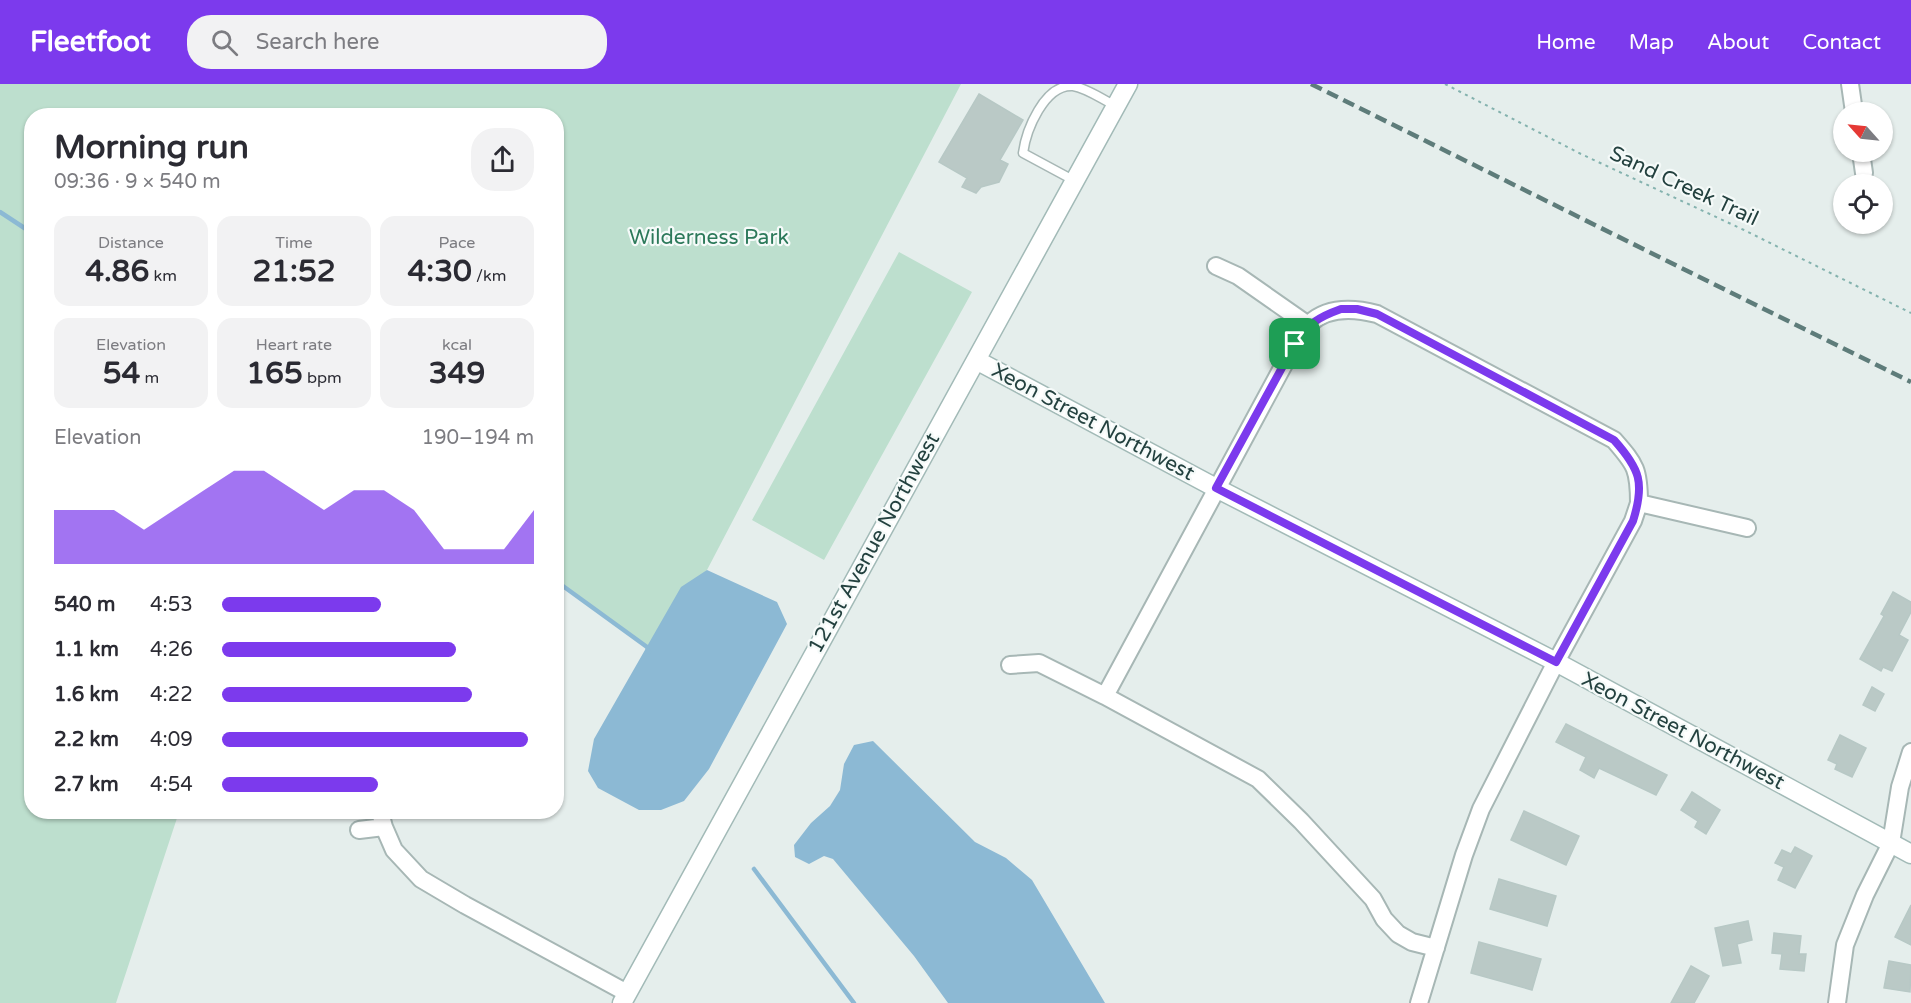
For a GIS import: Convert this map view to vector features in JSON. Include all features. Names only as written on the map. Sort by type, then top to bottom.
[{"type":"street","name":"121st Avenue Northwest","points":[[624,998],[1128,84]]},
{"type":"street","points":[[1850,84],[1853,102]]},
{"type":"street","points":[[1862,162],[1864,173]]},
{"type":"street","points":[[1216,266],[1238,276],[1308,325]]},
{"type":"street","points":[[1105,696],[1295,344],[1308,325],[1321,316],[1341,309],[1357,309],[1377,314],[1614,440],[1629,456],[1639,476],[1639,503],[1633,521],[1556,662],[1481,809],[1419,1003]]},
{"type":"street","name":"Xeon Street Northwest","points":[[976,360],[1216,488],[1556,662],[1911,854]]},
{"type":"street","points":[[1639,503],[1747,528]]},
{"type":"street","points":[[1010,665],[1039,663],[1258,779],[1301,820],[1373,899],[1384,919],[1398,934],[1412,942],[1436,948]]},
{"type":"street","points":[[1837,1003],[1845,945],[1865,895],[1891,843],[1900,787],[1911,752]]},
{"type":"street","points":[[359,830],[382,819],[394,850],[421,879],[624,998]]},
{"type":"lane","points":[[1075,182],[1023,153],[1025,141],[1046,98],[1053,91],[1072,86],[1116,106]]},
{"type":"path","name":"Sand Creek Trail","points":[[1445,84],[1581,154],[1744,230],[1911,314]]},
{"type":"green space","name":"Wilderness Park","points":[[0,84],[961,84],[707,570],[647,647],[564,586],[564,108],[24,108],[24,819],[177,819],[116,1003],[0,1003]]},
{"type":"green space","points":[[899,252],[972,292],[824,560],[752,520]]},
{"type":"water","points":[[707,570],[777,602],[787,624],[709,769],[684,801],[661,810],[639,810],[598,788],[588,771],[594,739],[681,587]]},
{"type":"water","points":[[873,741],[975,842],[1006,858],[1032,880],[1105,1003],[948,1003],[914,956],[833,859],[824,856],[809,864],[795,857],[794,845],[811,823],[830,806],[840,790],[844,764],[854,745]]},
{"type":"building","points":[[979,94],[1023,120],[1000,160],[1008,164],[999,182],[981,187],[976,193],[962,187],[967,178],[939,162]]},
{"type":"building","points":[[1893,592],[1911,602],[1911,612],[1899,635],[1908,640],[1892,671],[1883,667],[1881,671],[1860,659],[1884,616],[1881,614]]},
{"type":"building","points":[[1872,687],[1884,694],[1875,711],[1863,705]]},
{"type":"building","points":[[1566,724],[1667,775],[1656,795],[1599,768],[1594,778],[1580,770],[1586,757],[1556,742]]},
{"type":"building","points":[[1840,735],[1866,748],[1852,777],[1835,769],[1837,764],[1828,760]]},
{"type":"building","points":[[1692,792],[1720,810],[1706,834],[1695,827],[1698,821],[1681,810]]},
{"type":"building","points":[[1524,811],[1579,836],[1566,865],[1511,840]]},
{"type":"building","points":[[1795,847],[1812,856],[1795,888],[1778,880],[1784,867],[1775,863],[1782,850],[1791,854]]},
{"type":"building","points":[[1499,879],[1556,896],[1547,926],[1490,909]]},
{"type":"building","points":[[1911,905],[1911,945],[1895,937]]},
{"type":"building","points":[[1748,921],[1752,940],[1737,944],[1741,963],[1723,966],[1715,928]]},
{"type":"building","points":[[1774,933],[1801,936],[1799,954],[1806,954],[1804,971],[1780,969],[1782,954],[1772,953]]},
{"type":"building","points":[[1479,942],[1541,959],[1532,990],[1471,973]]},
{"type":"building","points":[[1889,961],[1911,965],[1910,992],[1884,988]]},
{"type":"building","points":[[1691,966],[1709,976],[1694,1003],[1671,1003]]},
{"type":"waterway","points":[[0,212],[24,228]]},
{"type":"waterway","points":[[564,587],[647,647],[649,652]]},
{"type":"waterway","points":[[754,869],[854,1003]]},
{"type":"railway","points":[[1311,84],[1911,382]]},
{"type":"route","points":[[1341,309],[1357,309],[1377,314],[1614,440],[1629,456],[1639,476],[1639,503],[1633,521],[1556,662],[1216,488],[1295,344],[1308,325],[1321,316],[1341,309]]}]
